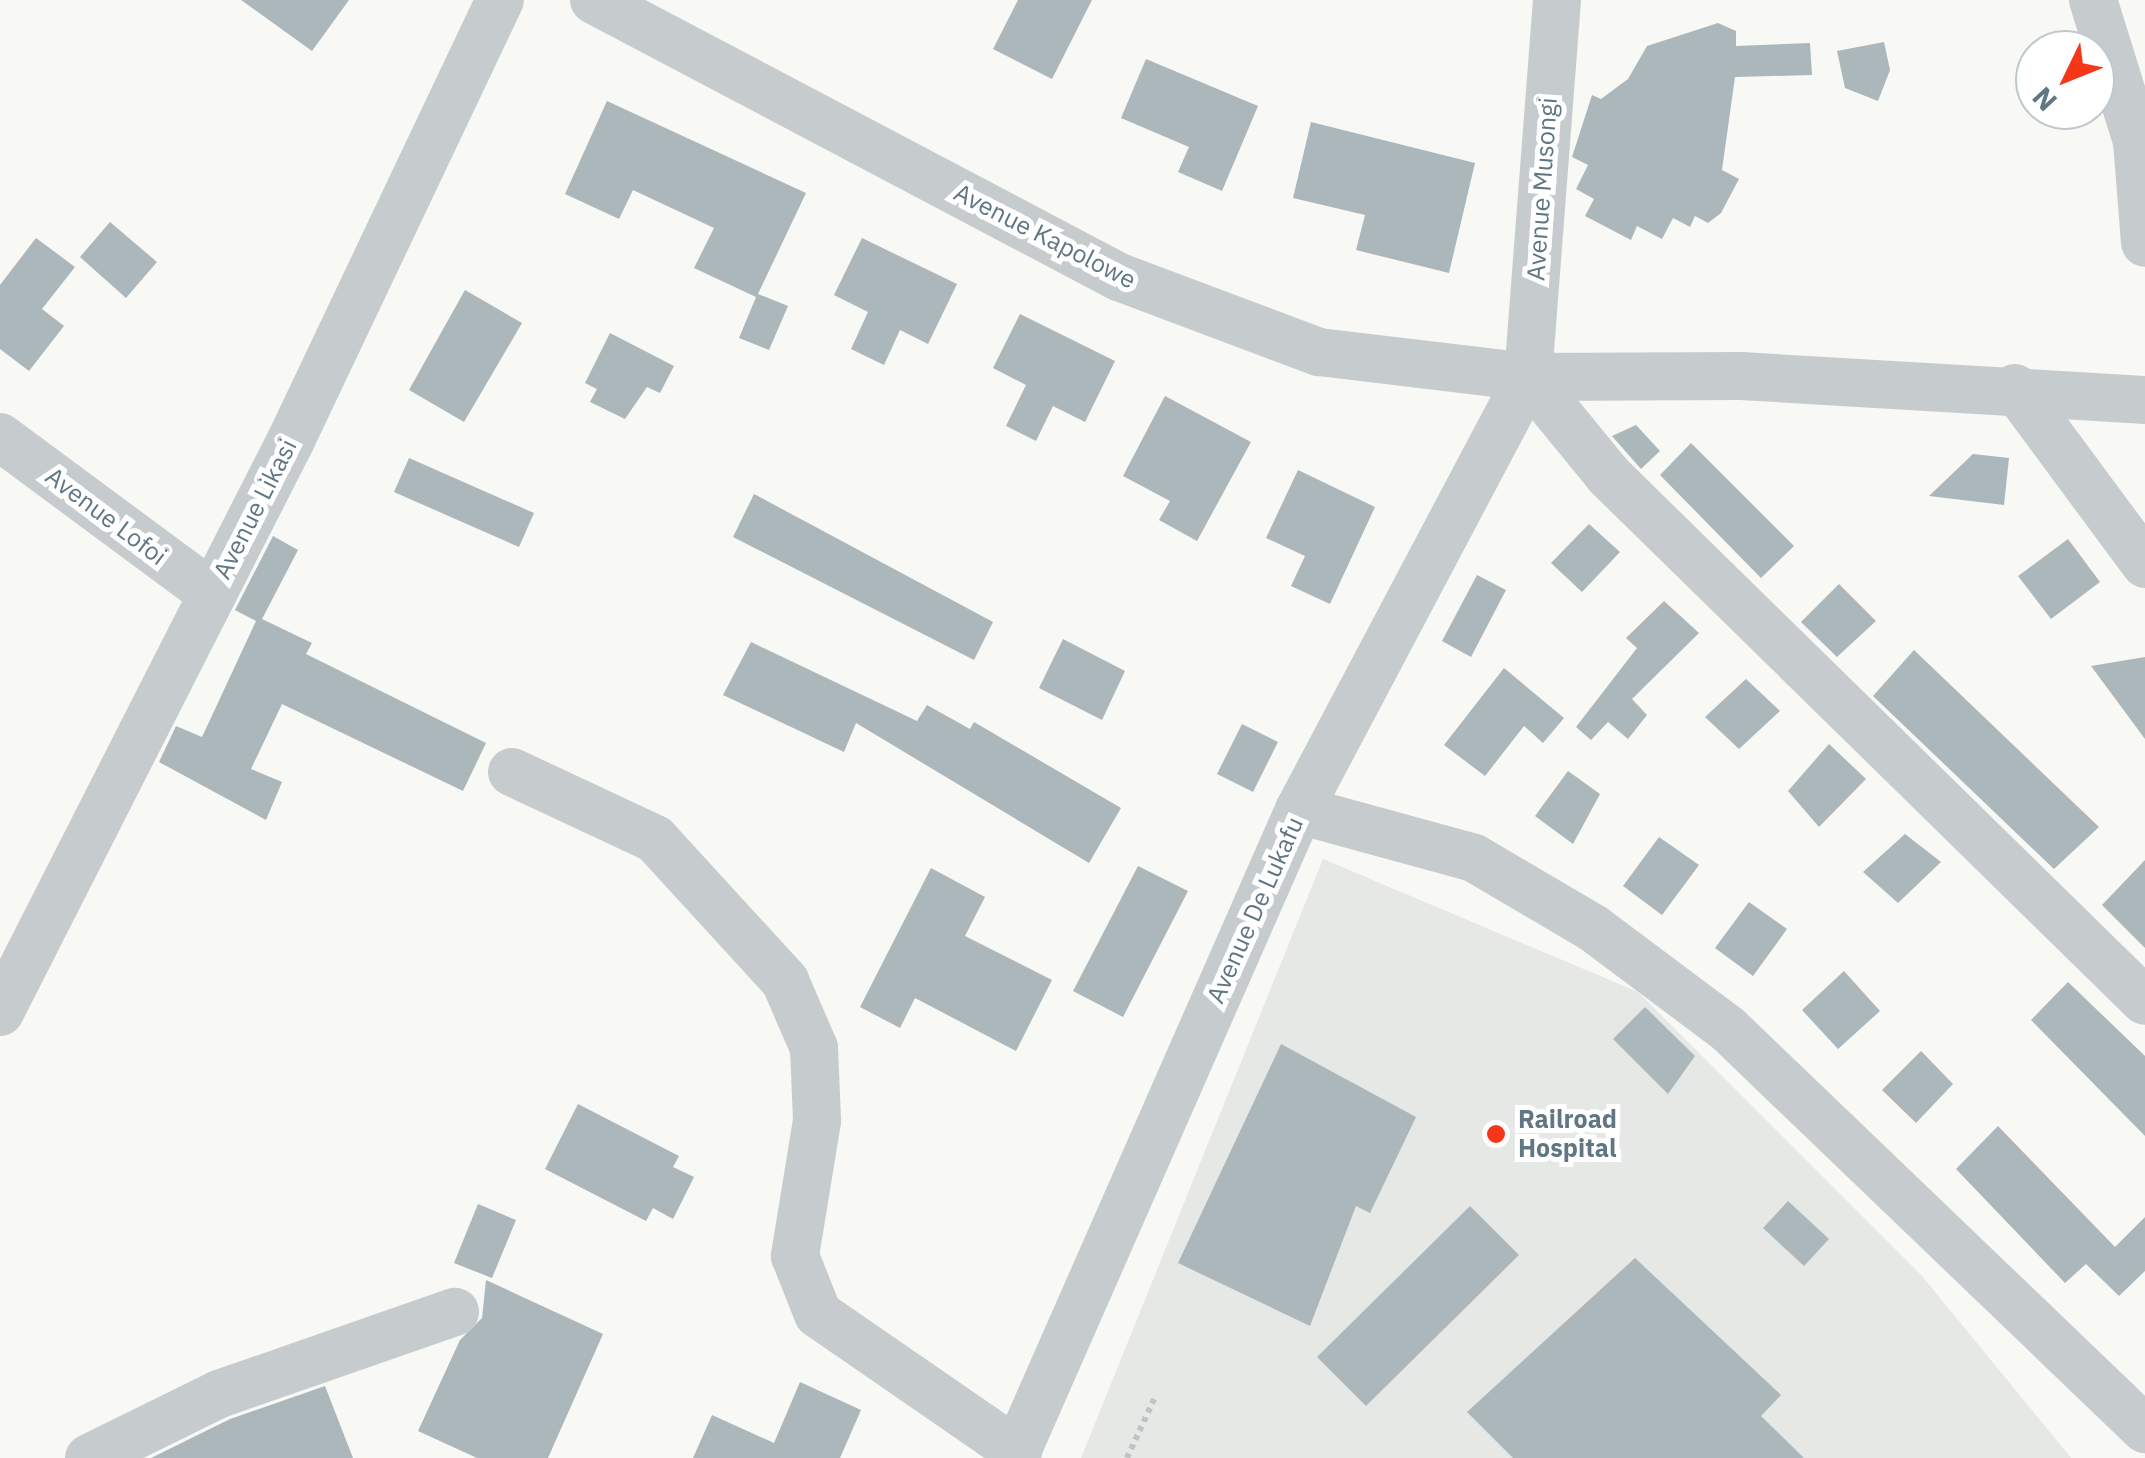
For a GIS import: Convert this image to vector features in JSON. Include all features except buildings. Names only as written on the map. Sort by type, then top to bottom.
[{"type":"street","name":"Avenue Likasi","points":[[0,1012],[212,594],[500,0]]},
{"type":"street","name":"Avenue Kapolowe","points":[[594,0],[1119,277],[1320,352],[1528,377],[2015,388],[2145,400]]},
{"type":"street","name":"Avenue Musongi","points":[[1528,377],[1557,0]]},
{"type":"street","points":[[2093,0],[2138,141],[2145,242]]},
{"type":"street","name":"Avenue De Lukafu","points":[[1016,1455],[1299,810],[1528,377]]},
{"type":"street","points":[[1528,377],[1608,476],[2145,1002]]},
{"type":"street","points":[[2015,388],[2145,564]]},
{"type":"street","name":"Avenue Lofoi","points":[[0,437],[212,594]]},
{"type":"street","points":[[512,772],[655,839],[785,981],[814,1048],[817,1121],[794,1256],[818,1314],[1016,1455]]},
{"type":"street","points":[[1299,810],[1474,858],[1593,928],[1728,1029],[2145,1428]]},
{"type":"street","points":[[90,1458],[220,1394],[455,1312]]},
{"type":"path","points":[[1127,1458],[1156,1395]]},
{"type":"shaded area","name":"Railroad Hospital","points":[[1323,859],[1638,992],[1922,1276],[2071,1458],[1081,1458]]},
{"type":"place","name":"Railroad Hospital","points":[[1496,1134]]}]
